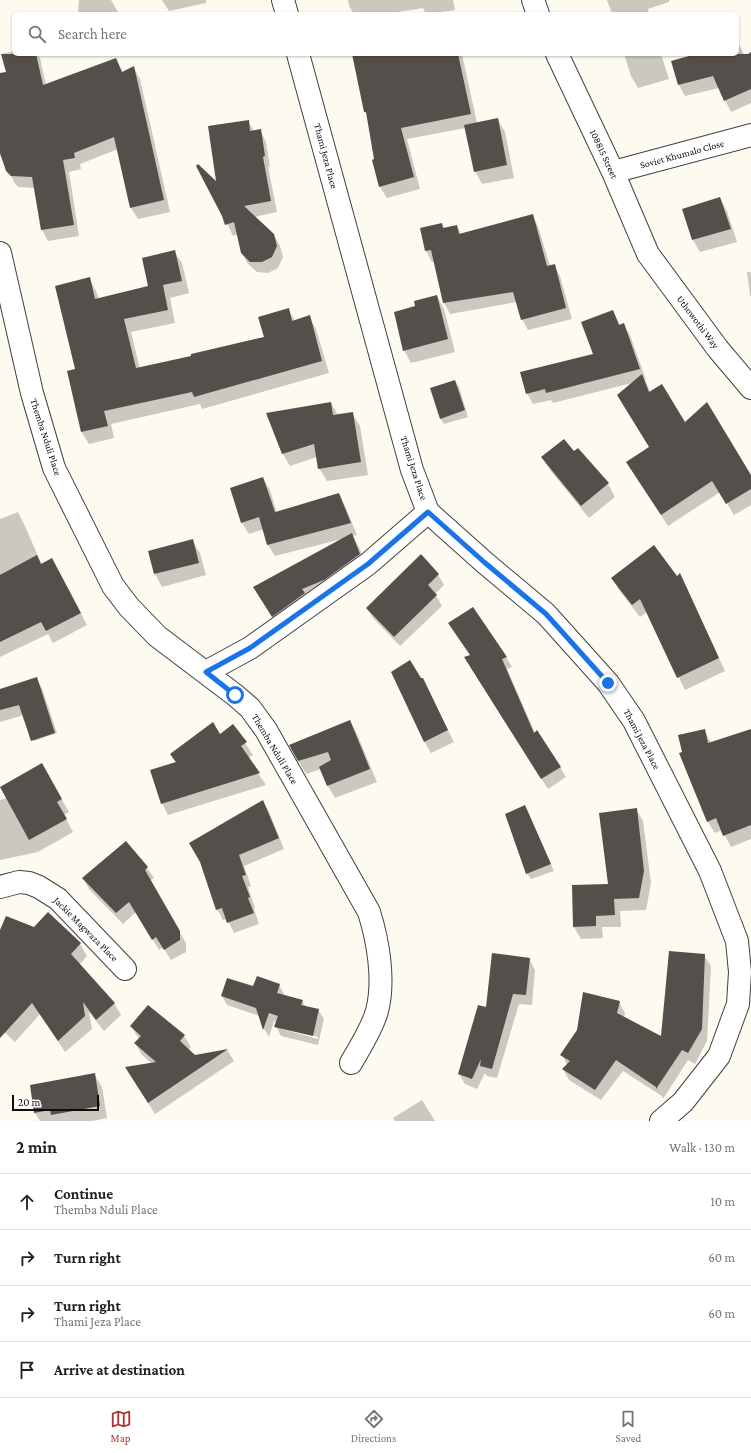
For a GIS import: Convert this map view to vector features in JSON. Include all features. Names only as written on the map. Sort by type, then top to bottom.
[{"type":"street","points":[[283,0],[286,12]]},
{"type":"street","points":[[533,0],[537,12]]},
{"type":"street","name":"Thami Jeza Place","points":[[299,56],[412,470],[428,512],[484,562],[546,614],[608,683],[620,699],[634,720],[710,871],[737,941],[740,972],[738,1004],[719,1056],[683,1102],[661,1121]]},
{"type":"street","name":"108815 Street","points":[[558,56],[613,172],[648,254]]},
{"type":"street","name":"Soviet Khumalo Close","points":[[613,172],[751,135]]},
{"type":"street","name":"Themba Nduli Place","points":[[0,252],[32,393],[54,468],[113,586],[129,607],[157,636],[206,672],[250,708],[266,730],[369,912],[374,929],[381,980],[377,1011],[371,1027],[351,1063]]},
{"type":"street","name":"Uthowothi Way","points":[[648,254],[718,349],[751,388]]},
{"type":"street","points":[[206,672],[250,648],[368,564],[428,512]]},
{"type":"street","name":"Jackie Magwaza Place","points":[[0,887],[19,882],[29,883],[39,887],[58,899],[125,969]]},
{"type":"building","points":[[751,52],[751,89],[724,101],[713,76],[678,85],[671,61],[689,56],[739,56],[739,54],[748,54]]},
{"type":"building","points":[[1,54],[12,54],[12,56],[36,56],[43,85],[116,58],[122,72],[134,66],[164,200],[130,208],[114,137],[74,153],[75,158],[63,160],[74,225],[41,230],[32,177],[11,176],[6,171],[0,153],[0,73],[6,72]]},
{"type":"building","points":[[352,56],[458,56],[471,114],[401,128],[414,177],[379,187],[372,160],[374,159],[366,112],[364,112]]},
{"type":"building","points":[[498,118],[507,165],[474,172],[464,125]]},
{"type":"building","points":[[249,120],[250,131],[261,129],[265,156],[263,157],[271,201],[244,206],[274,234],[277,246],[272,257],[262,262],[250,262],[241,253],[234,222],[225,225],[222,216],[196,166],[198,164],[216,181],[208,126]]},
{"type":"building","points":[[720,197],[731,229],[692,240],[682,209]]},
{"type":"building","points":[[533,214],[547,266],[555,264],[566,308],[521,320],[513,292],[443,303],[431,250],[425,251],[420,228],[442,223],[443,228],[457,225],[459,234]]},
{"type":"building","points":[[175,250],[182,281],[163,285],[168,310],[124,319],[136,368],[191,356],[191,354],[264,337],[258,317],[289,308],[292,321],[310,315],[322,361],[194,397],[192,392],[104,411],[108,426],[81,432],[67,371],[75,369],[55,286],[90,277],[95,299],[148,286],[142,258]]},
{"type":"building","points":[[437,295],[448,339],[403,351],[394,312],[415,306],[414,301]]},
{"type":"building","points":[[613,310],[619,325],[624,323],[640,369],[546,393],[545,389],[526,394],[520,372],[593,354],[581,322]]},
{"type":"building","points":[[642,374],[649,392],[662,384],[685,422],[707,402],[751,475],[751,489],[726,504],[712,481],[661,515],[626,462],[649,447],[617,395]]},
{"type":"building","points":[[455,380],[465,410],[440,419],[430,388]]},
{"type":"building","points":[[331,402],[333,415],[353,412],[361,462],[318,469],[314,444],[282,454],[266,413]]},
{"type":"building","points":[[564,439],[574,451],[578,448],[609,483],[581,506],[541,457]]},
{"type":"building","points":[[263,477],[275,512],[262,516],[339,493],[351,523],[267,545],[259,517],[241,523],[230,488]]},
{"type":"building","points":[[352,533],[360,554],[324,580],[302,589],[305,593],[272,617],[253,587]]},
{"type":"building","points":[[193,539],[199,563],[154,574],[148,551]]},
{"type":"building","points":[[654,545],[677,576],[680,573],[719,658],[677,678],[640,599],[632,605],[611,578]]},
{"type":"building","points":[[421,554],[439,574],[428,585],[437,595],[394,637],[366,608]]},
{"type":"building","points":[[37,555],[41,564],[52,558],[81,613],[46,631],[41,622],[0,642],[0,575]]},
{"type":"building","points":[[473,607],[507,657],[502,659],[534,733],[537,730],[561,767],[541,779],[464,657],[470,655],[448,623]]},
{"type":"building","points":[[410,660],[421,678],[423,678],[448,730],[424,742],[391,672]]},
{"type":"building","points":[[37,677],[55,733],[31,741],[19,705],[0,710],[0,689]]},
{"type":"building","points":[[350,720],[370,769],[327,786],[319,767],[331,760],[328,752],[298,761],[289,745]]},
{"type":"building","points":[[213,722],[220,734],[233,724],[247,742],[241,746],[260,773],[161,804],[150,770],[176,762],[170,754]]},
{"type":"building","points":[[705,729],[708,743],[751,729],[751,825],[723,836],[716,818],[707,822],[679,753],[682,752],[678,735]]},
{"type":"building","points":[[42,763],[62,799],[57,802],[67,819],[29,840],[0,787]]},
{"type":"building","points":[[263,800],[279,838],[239,855],[246,875],[242,876],[254,913],[227,923],[222,908],[216,910],[200,862],[189,843]]},
{"type":"building","points":[[525,805],[551,864],[526,874],[505,814]]},
{"type":"building","points":[[637,808],[644,871],[639,898],[614,899],[615,915],[596,916],[596,926],[573,927],[572,885],[608,884],[599,813]]},
{"type":"building","points":[[126,841],[148,867],[145,870],[180,931],[180,940],[164,950],[156,937],[152,940],[129,902],[116,913],[82,878]]},
{"type":"building","points":[[48,912],[81,943],[71,954],[115,1003],[96,1020],[83,1002],[85,1016],[58,1041],[32,1003],[0,1038],[0,930],[6,916],[34,927]]},
{"type":"building","points":[[669,951],[705,954],[702,1029],[688,1053],[682,1050],[656,1089],[656,1087],[616,1060],[595,1090],[562,1069],[570,1061],[560,1055],[577,1030],[583,992],[620,1001],[617,1013],[661,1036]]},
{"type":"building","points":[[492,953],[530,958],[526,995],[513,994],[492,1069],[480,1066],[481,1059],[472,1079],[458,1074],[478,1005],[486,1007]]},
{"type":"building","points":[[257,976],[280,984],[277,993],[303,1000],[301,1005],[319,1009],[313,1036],[274,1027],[278,1016],[269,1013],[263,1030],[256,1008],[221,996],[227,978],[253,986]]},
{"type":"building","points":[[148,1005],[185,1035],[180,1041],[195,1055],[228,1049],[148,1103],[125,1067],[156,1062],[134,1043],[141,1036],[130,1026]]},
{"type":"building","points":[[95,1073],[100,1106],[51,1115],[50,1110],[34,1113],[30,1085]]},
{"type":"route","points":[[235,695],[206,672],[250,648],[368,564],[428,512],[484,562],[546,614],[608,683]]}]
